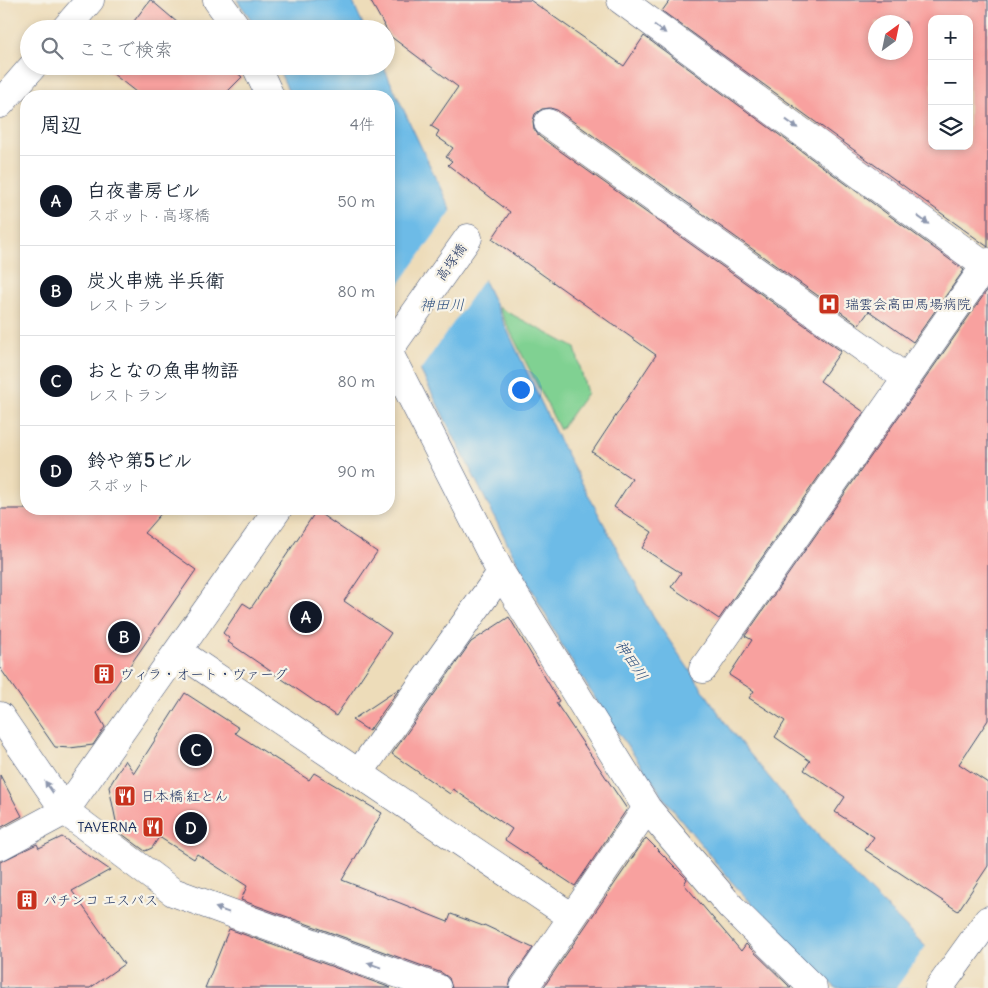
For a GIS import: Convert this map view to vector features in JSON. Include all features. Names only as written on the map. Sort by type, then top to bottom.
[{"type":"street","points":[[73,20],[90,0]]},
{"type":"street","points":[[217,0],[231,20]]},
{"type":"street","points":[[621,0],[987,265],[703,669]]},
{"type":"street","points":[[0,104],[25,75]]},
{"type":"street","points":[[260,75],[267,90]]},
{"type":"street","points":[[548,123],[906,378]]},
{"type":"street","name":"高塚橋","points":[[395,342],[468,238]]},
{"type":"street","points":[[395,352],[501,574],[647,808],[731,907],[813,988]]},
{"type":"street","points":[[0,846],[65,811],[274,515]]},
{"type":"street","points":[[358,772],[501,574]]},
{"type":"street","points":[[179,652],[572,917]]},
{"type":"street","points":[[0,716],[65,811],[173,892],[436,988]]},
{"type":"street","points":[[524,988],[647,808]]},
{"type":"street","points":[[939,988],[988,920]]},
{"type":"green space","points":[[498,307],[575,348],[587,393],[560,430]]},
{"type":"water","points":[[237,0],[352,0],[361,20],[251,20]]},
{"type":"water","name":"神田川","points":[[281,75],[387,75],[394,90],[288,90]]},
{"type":"water","name":"神田川","points":[[395,92],[558,438],[654,618],[731,731],[796,810],[846,867],[967,988],[836,988],[795,950],[730,880],[670,806],[605,714],[564,649],[511,550],[395,320]]},
{"type":"pier","points":[[454,207],[486,276],[419,372],[395,325],[395,290]]},
{"type":"pier","points":[[926,946],[935,953],[969,988],[896,988]]},
{"type":"building","points":[[151,0],[174,20],[135,20]]},
{"type":"building","points":[[370,0],[530,0],[624,66],[644,36],[964,270],[913,342],[869,311],[859,325],[557,110],[550,108],[542,109],[535,114],[533,121],[534,129],[539,136],[841,351],[820,381],[864,412],[719,619],[671,587],[681,573],[642,548],[652,532],[614,507],[632,479],[592,452],[656,355],[492,239],[510,212],[448,165],[452,161],[446,157],[453,148],[436,136],[439,131],[431,126],[458,87],[395,40],[395,20],[381,20]]},
{"type":"building","points":[[670,0],[988,0],[988,247],[662,11]]},
{"type":"building","points":[[114,75],[240,75],[242,77],[229,90],[133,90]]},
{"type":"building","points":[[988,289],[988,720],[959,764],[988,783],[988,866],[958,911],[865,850],[874,837],[835,812],[845,797],[804,770],[810,761],[775,737],[785,721],[749,698],[754,691],[729,675],[752,640],[745,636]]},
{"type":"building","points":[[0,509],[20,509],[20,515],[160,515],[144,533],[196,570],[97,713],[105,727],[93,745],[70,748],[55,747],[0,668]]},
{"type":"building","points":[[313,515],[322,515],[377,552],[344,601],[391,633],[336,716],[228,642],[230,639],[223,633],[243,603],[251,608]]},
{"type":"building","points":[[509,617],[559,701],[556,703],[627,809],[575,886],[505,840],[512,829],[453,789],[450,794],[392,754],[471,642]]},
{"type":"building","points":[[400,688],[369,731],[352,720]]},
{"type":"building","points":[[185,693],[239,728],[235,733],[309,780],[314,773],[382,813],[342,880],[448,922],[451,914],[484,925],[533,948],[511,979],[509,988],[452,988],[449,978],[442,973],[241,900],[247,886],[197,854],[194,859],[159,837],[152,848],[145,851],[118,831],[109,787],[125,760],[134,773]]},
{"type":"building","points":[[0,775],[22,816],[0,828]]},
{"type":"building","points":[[62,837],[110,870],[72,891],[124,964],[90,988],[0,988],[0,862],[37,844],[39,848]]},
{"type":"building","points":[[646,838],[687,879],[684,884],[741,951],[746,944],[791,988],[543,988]]},
{"type":"building","points":[[229,929],[391,988],[205,988]]},
{"type":"place","name":"瑞雲会高田馬場病院","points":[[829,304]]},
{"type":"place","name":"白夜書房ビル","points":[[306,617]]},
{"type":"place","name":"炭火串焼 半兵衛","points":[[124,637]]},
{"type":"place","name":"ヴィラ・オート・ヴァーグ","points":[[104,674]]},
{"type":"place","name":"おとなの魚串物語","points":[[196,750]]},
{"type":"place","name":"日本橋 紅とん","points":[[125,796]]},
{"type":"place","name":"TAVERNA","points":[[153,827]]},
{"type":"place","name":"鈴や第5ビル","points":[[191,828]]},
{"type":"place","name":"パチンコ エスパス","points":[[27,900]]}]
